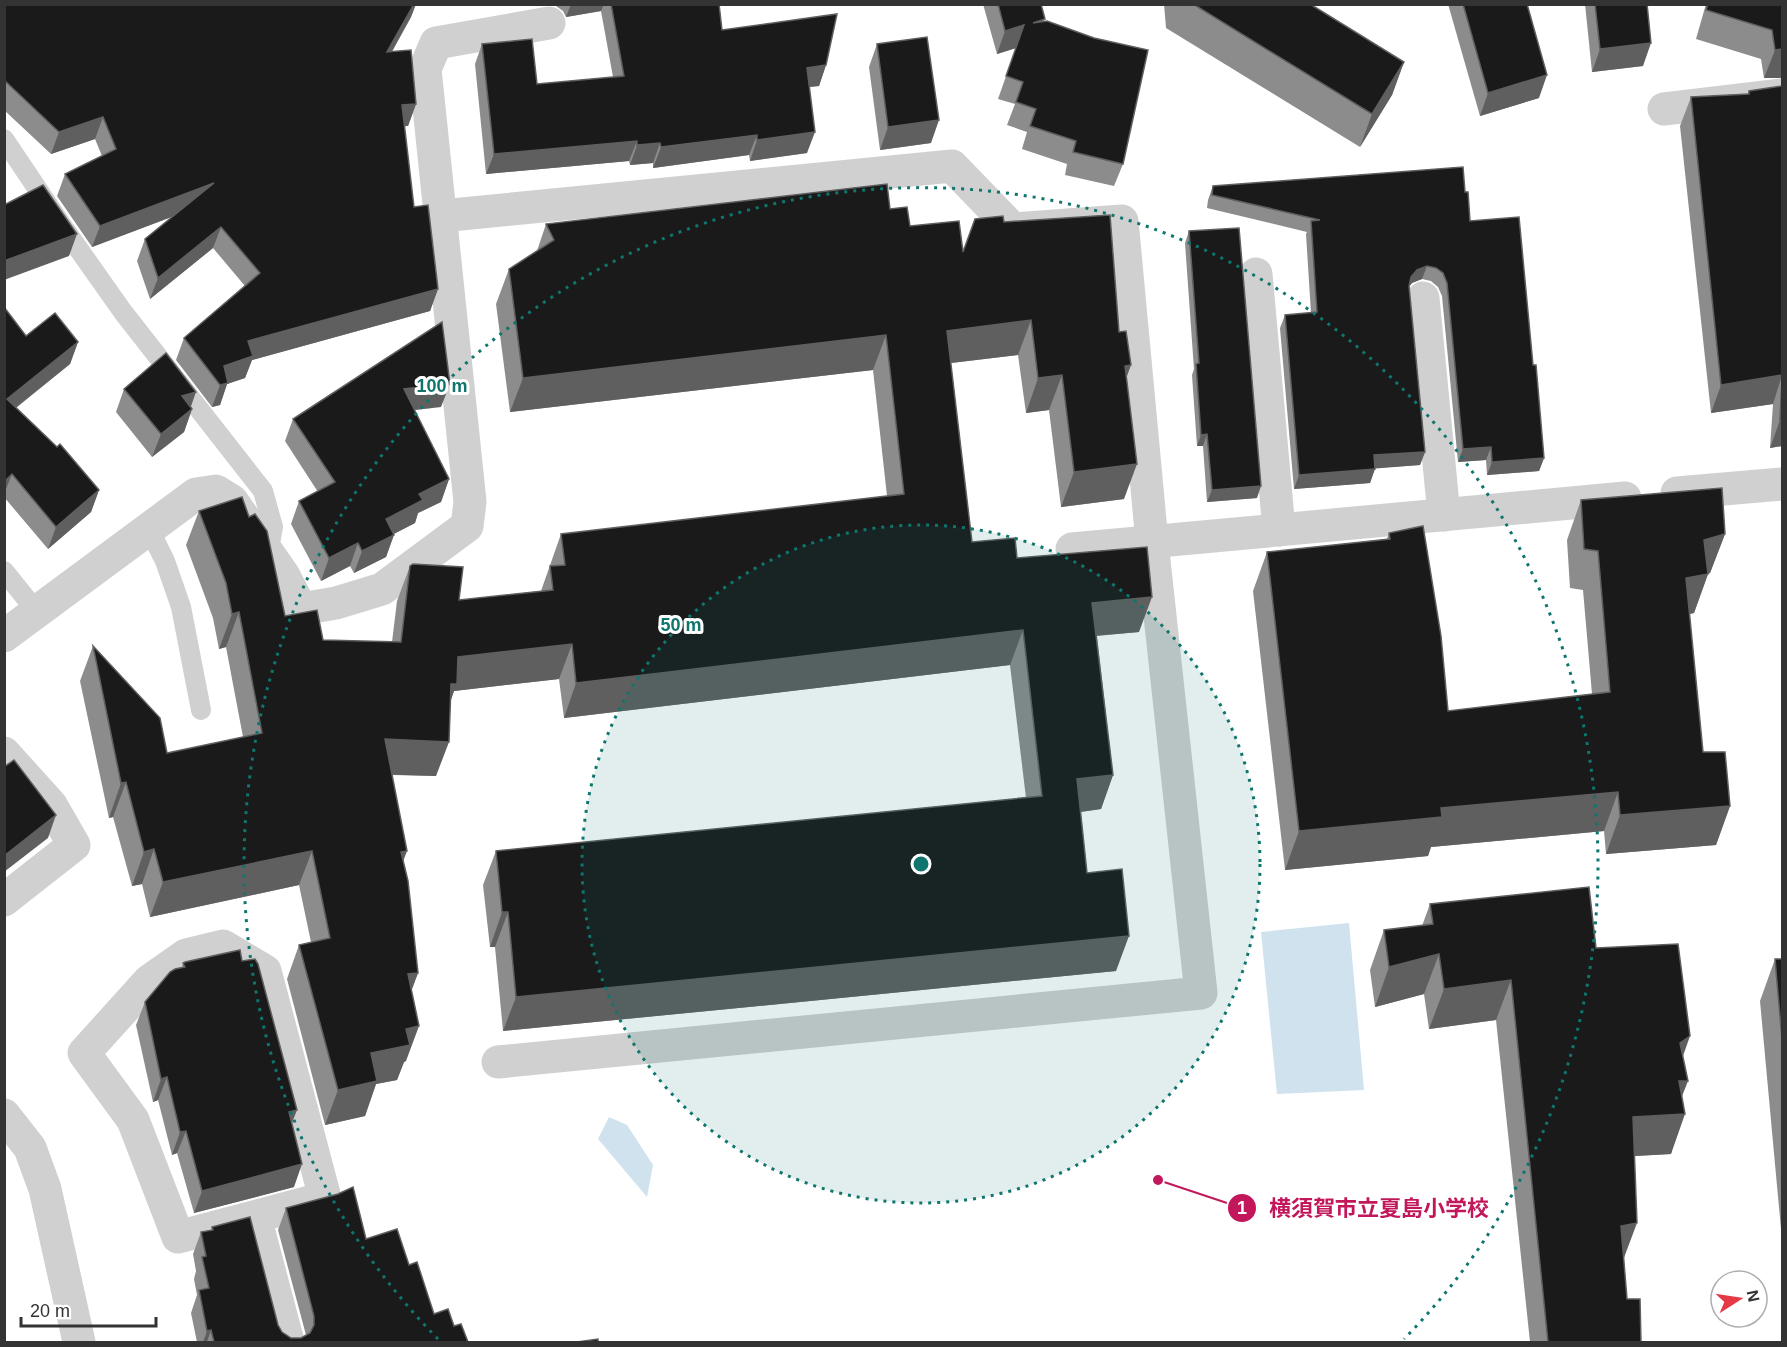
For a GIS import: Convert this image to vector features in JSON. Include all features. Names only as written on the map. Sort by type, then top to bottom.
[{"type":"street","points":[[4,636],[196,494],[216,491],[232,501],[284,576],[301,609],[336,603],[382,589],[467,526],[470,502],[425,69],[436,43],[549,23]]},
{"type":"street","points":[[1664,109],[1782,95]]},
{"type":"street","points":[[441,216],[952,166],[1013,229],[1122,221],[1152,542],[1201,993],[498,1062]]},
{"type":"street","points":[[1256,274],[1279,530]]},
{"type":"street","points":[[1423,298],[1444,515]]},
{"type":"street","points":[[1071,549],[1782,484]]},
{"type":"street","points":[[4,753],[51,805],[74,845],[4,900]]},
{"type":"street","points":[[223,946],[265,971],[325,1198],[255,1216],[178,1237],[133,1120],[84,1053],[149,981],[186,955],[223,946]]},
{"type":"street","points":[[4,1115],[30,1148],[45,1189],[79,1342]]},
{"type":"street","points":[[255,1216],[288,1342]]},
{"type":"lane","points":[[4,139],[123,312],[263,491],[273,527],[268,554]]},
{"type":"lane","points":[[148,529],[165,561],[181,607],[201,711]]},
{"type":"lane","points":[[4,571],[37,612]]},
{"type":"water","points":[[1349,923],[1364,1090],[1277,1094],[1261,932]]},
{"type":"water","points":[[609,1117],[627,1125],[653,1165],[647,1197],[598,1139]]},
{"type":"building","points":[[4,4],[414,4],[387,52],[411,50],[416,104],[402,105],[414,207],[428,205],[438,289],[248,341],[253,356],[224,366],[228,383],[220,385],[184,338],[260,273],[221,227],[158,278],[145,239],[214,183],[100,226],[65,174],[116,149],[103,117],[59,132],[4,80]]},
{"type":"building","points":[[611,4],[719,4],[722,30],[837,14],[826,65],[807,68],[815,132],[757,140],[757,135],[661,147],[660,143],[637,145],[637,141],[494,154],[482,44],[532,39],[537,84],[624,76]]},
{"type":"building","points":[[998,4],[1041,4],[1045,19],[1033,23],[1047,21],[1094,38],[1148,50],[1123,164],[1073,152],[1076,141],[1030,126],[1036,109],[1016,102],[1023,82],[1006,76],[1024,25],[1005,31]]},
{"type":"building","points":[[1193,4],[1310,4],[1404,62],[1372,114]]},
{"type":"building","points":[[1463,4],[1527,4],[1547,75],[1488,93]]},
{"type":"building","points":[[1595,4],[1647,4],[1651,43],[1600,49]]},
{"type":"building","points":[[1708,4],[1782,4],[1782,49],[1775,50],[1772,30],[1706,10]]},
{"type":"building","points":[[927,37],[939,120],[888,127],[877,44]]},
{"type":"building","points":[[1782,86],[1782,375],[1721,385],[1691,97],[1749,94],[1749,91]]},
{"type":"building","points":[[1463,167],[1470,221],[1519,217],[1544,458],[1492,462],[1491,447],[1463,449],[1447,283],[1443,273],[1427,266],[1417,270],[1411,277],[1409,286],[1425,452],[1374,455],[1375,469],[1299,475],[1285,315],[1317,312],[1311,221],[1320,220],[1212,195],[1213,186]]},
{"type":"building","points":[[887,184],[890,209],[907,207],[910,226],[959,221],[963,252],[975,219],[1003,216],[1004,222],[1110,215],[1119,332],[1126,331],[1131,365],[1125,366],[1137,464],[1074,472],[1062,375],[1038,378],[1031,320],[947,331],[972,542],[1015,538],[1017,558],[1147,547],[1152,597],[1092,603],[1113,775],[1077,779],[1087,873],[1122,869],[1129,936],[516,997],[508,912],[502,912],[496,851],[1042,796],[1023,630],[576,683],[572,644],[458,657],[457,684],[451,684],[449,742],[385,739],[407,851],[401,852],[408,881],[418,973],[408,974],[419,1026],[406,1029],[410,1045],[371,1053],[377,1081],[338,1090],[299,945],[330,938],[312,851],[163,882],[154,849],[144,852],[126,782],[121,783],[93,646],[160,718],[167,753],[262,733],[239,612],[232,614],[226,583],[199,511],[242,497],[249,517],[255,514],[267,531],[285,616],[317,610],[323,640],[401,642],[410,566],[413,564],[463,567],[459,600],[553,590],[550,566],[565,565],[561,534],[904,494],[886,335],[523,378],[509,269],[554,240],[546,224]]},
{"type":"building","points":[[43,185],[77,234],[4,261],[4,205]]},
{"type":"building","points":[[1239,228],[1261,486],[1212,490],[1207,434],[1201,435],[1196,364],[1199,363],[1189,231]]},
{"type":"building","points":[[4,307],[26,336],[55,313],[78,342],[7,399],[57,447],[60,444],[99,490],[56,527],[12,474],[4,482]]},
{"type":"building","points":[[442,322],[450,384],[404,389],[449,479],[419,494],[423,500],[386,519],[394,535],[362,551],[358,543],[329,558],[299,501],[335,482],[293,419]]},
{"type":"building","points":[[166,353],[196,392],[182,396],[192,409],[161,434],[124,389]]},
{"type":"building","points":[[1782,381],[1782,419],[1780,420]]},
{"type":"building","points":[[1722,488],[1725,534],[1704,540],[1708,574],[1686,578],[1703,752],[1725,752],[1730,806],[1620,815],[1618,792],[1441,808],[1442,817],[1299,831],[1267,552],[1390,539],[1389,533],[1423,526],[1441,636],[1448,711],[1610,692],[1598,551],[1584,549],[1581,500]]},
{"type":"building","points":[[14,760],[56,815],[4,856],[4,767]]},
{"type":"building","points":[[1589,887],[1596,948],[1678,944],[1690,1036],[1680,1043],[1688,1081],[1679,1081],[1685,1114],[1633,1117],[1637,1223],[1621,1226],[1627,1299],[1640,1299],[1641,1342],[1548,1342],[1511,980],[1444,989],[1439,954],[1389,967],[1384,930],[1433,924],[1430,904]]},
{"type":"building","points":[[240,950],[242,961],[255,959],[258,964],[297,1110],[289,1112],[302,1164],[202,1191],[186,1131],[180,1132],[167,1077],[161,1079],[145,1002],[170,972],[185,967],[183,963]]},
{"type":"building","points":[[1775,959],[1782,959],[1782,1039]]},
{"type":"building","points":[[353,1187],[366,1239],[397,1229],[409,1265],[417,1262],[434,1314],[448,1309],[454,1326],[461,1324],[468,1342],[214,1342],[211,1330],[207,1331],[199,1290],[209,1288],[202,1257],[206,1256],[201,1232],[250,1217],[278,1325],[282,1332],[291,1338],[301,1338],[310,1333],[314,1325],[314,1316],[286,1208],[338,1194]]},
{"type":"building","points":[[598,1339],[598,1342],[577,1342]]},
{"type":"place","name":"横須賀市立夏島小学校","points":[[1158,1180]]}]
